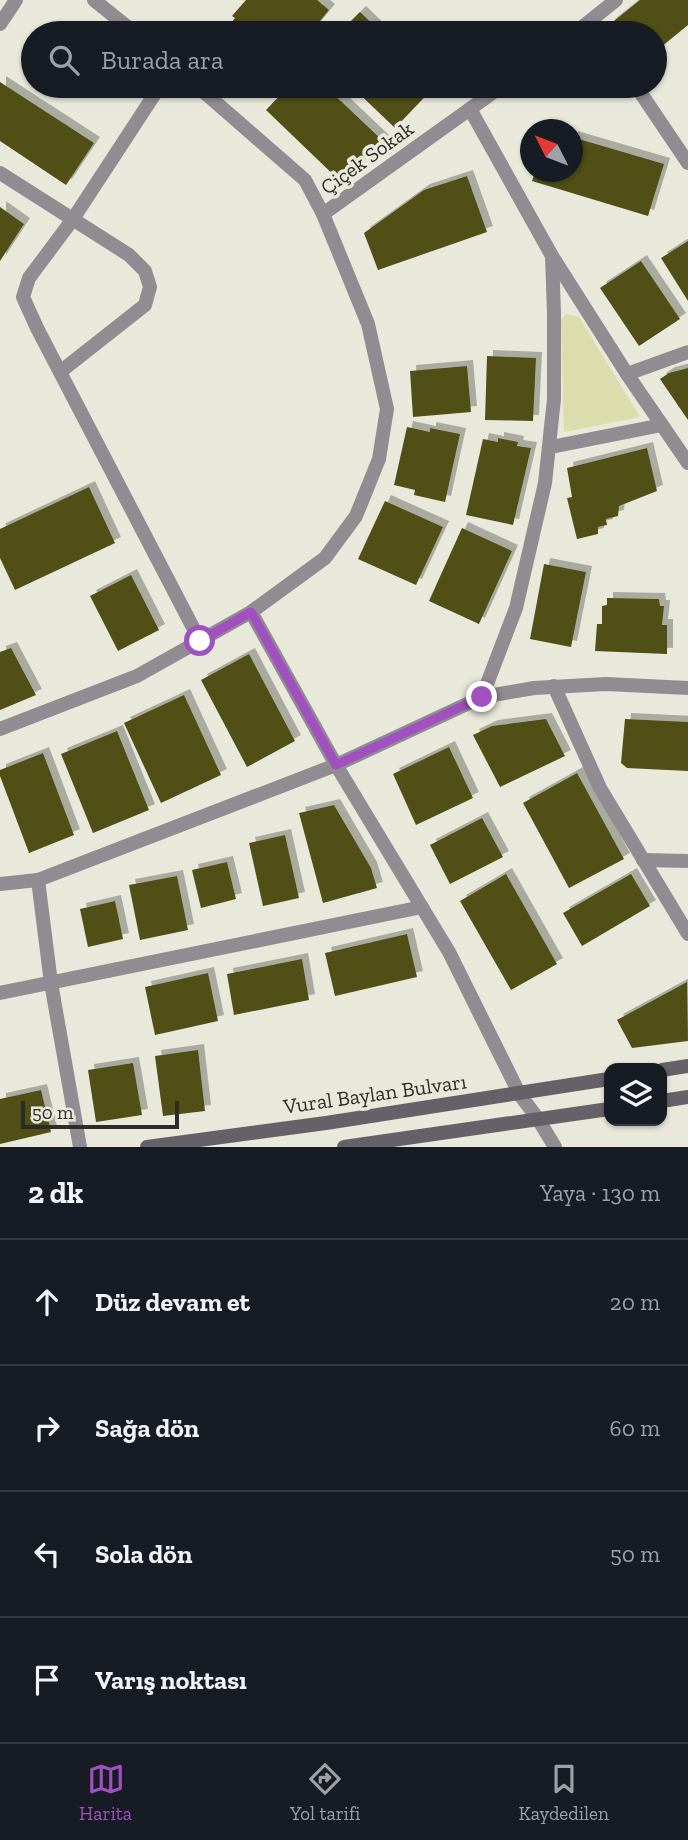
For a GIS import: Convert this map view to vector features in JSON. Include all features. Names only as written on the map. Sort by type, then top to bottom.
[{"type":"main road","points":[[667,1069],[688,1066]]},
{"type":"main road","name":"Vural Baylan Bulvarı","points":[[147,1147],[520,1095],[604,1080]]},
{"type":"main road","points":[[667,1100],[688,1097]]},
{"type":"main road","points":[[344,1147],[604,1110]]},
{"type":"street","points":[[0,24],[16,0]]},
{"type":"street","points":[[94,0],[120,21]]},
{"type":"street","points":[[600,21],[616,0]]},
{"type":"street","points":[[152,98],[73,219],[29,278],[23,296],[200,641]]},
{"type":"street","points":[[0,729],[137,676],[251,612],[325,558],[356,516],[379,459],[387,409],[368,324],[323,215],[304,180],[211,98]]},
{"type":"street","name":"Çiçek Sokak","points":[[323,215],[485,98]]},
{"type":"street","points":[[644,98],[688,163]]},
{"type":"street","points":[[470,109],[552,256],[626,374],[688,464]]},
{"type":"street","points":[[0,173],[129,255],[145,271],[150,287],[145,305],[60,372]]},
{"type":"street","points":[[482,697],[516,608],[551,447],[554,374],[552,256]]},
{"type":"street","points":[[626,374],[688,352]]},
{"type":"street","points":[[551,447],[662,425]]},
{"type":"street","points":[[251,612],[336,765],[449,952],[520,1095],[555,1147]]},
{"type":"street","points":[[0,884],[38,880],[336,765],[482,697],[509,691],[606,684],[688,688]]},
{"type":"street","points":[[554,687],[600,788],[688,934]]},
{"type":"street","points":[[643,860],[688,862]]},
{"type":"street","points":[[38,880],[51,983],[80,1147]]},
{"type":"street","points":[[0,993],[422,907]]},
{"type":"green space","points":[[566,314],[579,317],[640,417],[564,432],[561,320]]},
{"type":"building","points":[[246,0],[317,0],[329,10],[320,21],[232,21],[235,18],[232,16]]},
{"type":"building","points":[[640,0],[688,0],[688,25],[667,42],[667,21],[614,21]]},
{"type":"building","points":[[360,12],[369,21],[351,21]]},
{"type":"building","points":[[0,82],[94,143],[66,185],[0,141]]},
{"type":"building","points":[[278,98],[338,98],[383,141],[342,183],[266,110]]},
{"type":"building","points":[[364,98],[424,98],[395,128]]},
{"type":"building","points":[[583,140],[664,164],[648,216],[535,182],[583,182]]},
{"type":"building","points":[[467,176],[487,232],[378,270],[364,233],[424,190]]},
{"type":"building","points":[[0,207],[24,224],[0,261]]},
{"type":"building","points":[[688,241],[688,301],[661,258]]},
{"type":"building","points":[[641,261],[680,319],[639,346],[600,288]]},
{"type":"building","points":[[487,356],[536,358],[533,421],[485,420]]},
{"type":"building","points":[[467,366],[471,412],[413,417],[410,371]]},
{"type":"building","points":[[688,368],[688,420],[660,379],[669,373]]},
{"type":"building","points":[[407,427],[460,434],[445,502],[414,495],[415,490],[394,485]]},
{"type":"building","points":[[498,438],[518,442],[517,446],[531,448],[513,525],[466,515],[483,439],[498,442]]},
{"type":"building","points":[[647,448],[657,491],[619,506],[618,516],[606,519],[607,525],[598,527],[598,534],[577,539],[567,498],[572,497],[567,468]]},
{"type":"building","points":[[89,487],[115,543],[15,590],[0,558],[0,529]]},
{"type":"building","points":[[385,501],[443,527],[416,585],[358,559]]},
{"type":"building","points":[[462,528],[512,551],[479,624],[429,601]]},
{"type":"building","points":[[544,564],[586,572],[571,647],[530,639]]},
{"type":"building","points":[[131,575],[159,630],[118,651],[90,596]]},
{"type":"building","points":[[607,598],[659,599],[660,606],[664,606],[662,625],[667,625],[667,654],[595,651],[597,624],[602,624],[602,606],[607,605]]},
{"type":"building","points":[[11,648],[36,695],[0,710],[0,652]]},
{"type":"building","points":[[249,654],[295,741],[247,767],[201,680]]},
{"type":"building","points":[[184,695],[221,775],[161,803],[124,723]]},
{"type":"building","points":[[546,719],[565,756],[500,787],[473,735],[492,726]]},
{"type":"building","points":[[625,719],[688,722],[688,771],[627,768],[621,763]]},
{"type":"building","points":[[117,731],[149,810],[93,833],[61,754]]},
{"type":"building","points":[[449,747],[473,798],[416,825],[393,774]]},
{"type":"building","points":[[43,753],[74,835],[29,853],[0,770]]},
{"type":"building","points":[[577,773],[624,859],[569,888],[523,803]]},
{"type":"building","points":[[334,805],[371,868],[377,888],[323,903],[299,813]]},
{"type":"building","points":[[482,818],[503,857],[450,884],[430,845]]},
{"type":"building","points":[[285,835],[299,898],[263,906],[249,843]]},
{"type":"building","points":[[227,862],[236,899],[201,908],[192,870]]},
{"type":"building","points":[[506,874],[557,964],[511,990],[460,901]]},
{"type":"building","points":[[631,874],[650,906],[582,946],[563,913]]},
{"type":"building","points":[[177,876],[188,930],[140,940],[129,885]]},
{"type":"building","points":[[115,901],[123,939],[88,947],[80,909]]},
{"type":"building","points":[[407,934],[417,977],[335,996],[325,953]]},
{"type":"building","points":[[302,959],[309,1000],[234,1015],[227,974]]},
{"type":"building","points":[[208,973],[218,1021],[155,1035],[145,987]]},
{"type":"building","points":[[687,982],[688,1041],[632,1048],[617,1020]]},
{"type":"building","points":[[198,1050],[205,1111],[163,1116],[155,1056]]},
{"type":"building","points":[[133,1063],[142,1115],[96,1122],[88,1070]]},
{"type":"building","points":[[41,1090],[51,1132],[0,1144],[0,1099]]},
{"type":"route","points":[[200,641],[251,612],[336,765],[482,697]]}]
